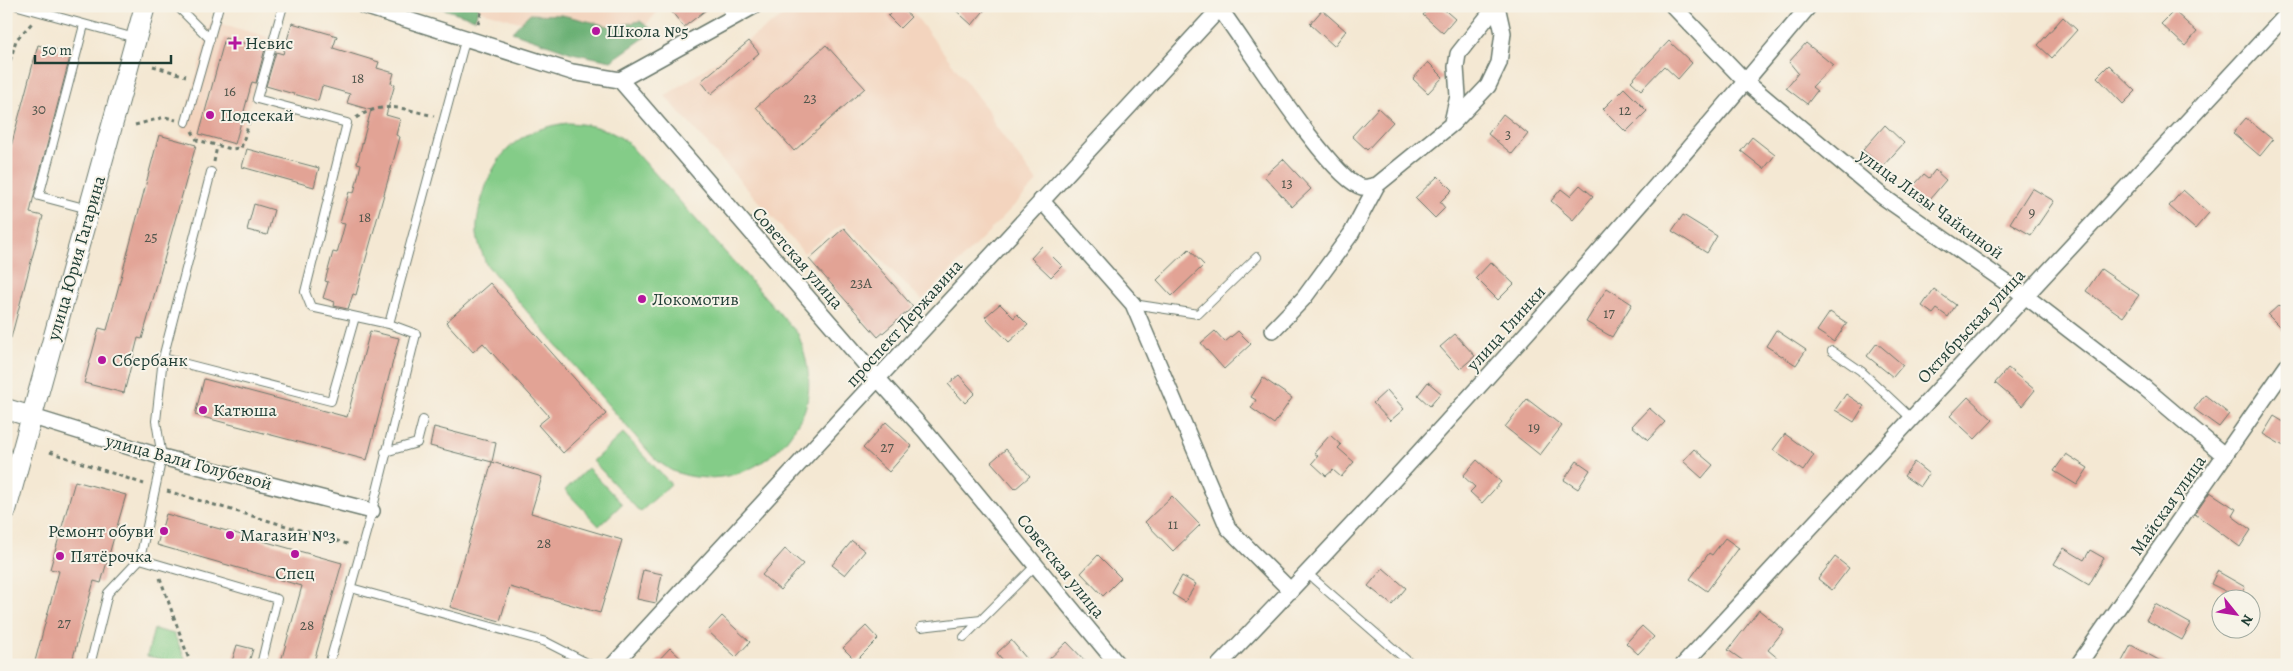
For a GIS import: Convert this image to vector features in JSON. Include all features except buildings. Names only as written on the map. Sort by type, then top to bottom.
[{"type":"main road","name":"улица Юрия Гагарина","points":[[6,510],[145,6]]},
{"type":"main road","name":"улица Вали Голубевой","points":[[6,409],[33,417]]},
{"type":"street","points":[[364,6],[572,72],[620,80],[728,12],[754,6]]},
{"type":"street","points":[[1273,330],[1304,298],[1352,234],[1377,185],[1452,124],[1488,86],[1499,63],[1503,33],[1497,6]]},
{"type":"street","points":[[1452,124],[1458,96],[1456,67],[1458,54],[1497,6]]},
{"type":"street","name":"улица Лизы Чайкиной","points":[[1673,6],[1746,82],[1882,196],[2024,296],[2146,389],[2225,456]]},
{"type":"street","name":"улица Глинки","points":[[1219,665],[1308,574],[1576,279],[1809,6]]},
{"type":"street","points":[[1221,8],[1287,108],[1346,178],[1362,188],[1377,185]]},
{"type":"street","name":"проспект Державина","points":[[613,665],[878,380],[1041,200],[1221,8]]},
{"type":"street","name":"Октябрьская улица","points":[[1683,665],[2287,14]]},
{"type":"street","name":"Советская улица","points":[[620,80],[878,380],[926,430],[1118,665]]},
{"type":"street","points":[[1041,200],[1133,304],[1228,528],[1291,591]]},
{"type":"street","name":"Майская улица","points":[[2078,665],[2287,366]]},
{"type":"street","name":"улица Вали Голубевой","points":[[33,417],[162,457],[372,511]]},
{"type":"lane","points":[[18,6],[137,38]]},
{"type":"lane","points":[[177,6],[210,40]]},
{"type":"lane","points":[[186,122],[220,6]]},
{"type":"lane","points":[[283,6],[257,99],[347,123],[305,292],[311,307],[389,324],[416,334],[385,452],[372,511],[329,665]]},
{"type":"lane","points":[[84,25],[39,196],[90,210]]},
{"type":"lane","points":[[389,324],[466,37]]},
{"type":"lane","points":[[90,665],[108,593],[140,559],[162,457],[156,421],[163,358],[211,172]]},
{"type":"lane","points":[[1133,304],[1198,314],[1257,257]]},
{"type":"lane","points":[[163,358],[331,401],[355,317]]},
{"type":"lane","points":[[1832,351],[1861,371],[1911,418]]},
{"type":"lane","points":[[385,452],[417,443],[423,420]]},
{"type":"lane","points":[[140,559],[277,599],[261,665]]},
{"type":"lane","points":[[964,637],[1036,565]]},
{"type":"lane","points":[[1308,574],[1412,665]]},
{"type":"lane","points":[[351,588],[546,642],[591,665]]},
{"type":"lane","points":[[921,627],[981,620]]},
{"type":"path","points":[[478,24],[483,6]]},
{"type":"path","points":[[6,76],[16,40],[41,13]]},
{"type":"path","points":[[153,66],[198,80]]},
{"type":"path","points":[[135,125],[165,117],[186,122],[197,140],[231,149],[242,148],[257,99]]},
{"type":"path","points":[[347,123],[372,108],[397,108],[444,118]]},
{"type":"path","points":[[50,452],[156,488],[362,548]]},
{"type":"path","points":[[155,563],[191,665]]},
{"type":"shaded area","name":"Школа №5","points":[[464,6],[659,6],[659,10],[623,52]]},
{"type":"shaded area","points":[[798,6],[908,6],[990,113],[994,124],[1037,182],[922,300],[844,223],[804,253],[665,96]]},
{"type":"shaded area","points":[[211,21],[268,37],[238,148],[181,132]]},
{"type":"green space","points":[[435,6],[479,6],[475,19]]},
{"type":"green space","points":[[529,14],[562,15],[613,27],[640,21],[654,31],[611,61],[572,53],[512,32]]},
{"type":"green space","name":"Локомотив","points":[[568,123],[584,124],[598,128],[626,141],[798,334],[804,352],[809,380],[805,409],[786,440],[761,463],[746,471],[713,478],[695,477],[678,473],[663,465],[655,459],[486,264],[479,246],[477,223],[484,192],[496,164],[514,143],[526,136],[538,130]]},
{"type":"green space","points":[[623,433],[671,484],[640,512],[593,461]]},
{"type":"green space","points":[[588,468],[622,504],[599,526],[565,490]]},
{"type":"green space","points":[[154,629],[174,634],[188,665],[147,656]]},
{"type":"place","name":"Школа №5","points":[[596,31]]},
{"type":"place","name":"Невис","points":[[235,43]]},
{"type":"place","name":"Подсекай","points":[[210,115]]},
{"type":"place","name":"Локомотив","points":[[642,299]]},
{"type":"place","name":"Сбербанк","points":[[102,360]]},
{"type":"place","name":"Катюша","points":[[203,410]]},
{"type":"place","name":"Ремонт обуви","points":[[164,531]]},
{"type":"place","name":"Магазин №3","points":[[230,535]]},
{"type":"place","name":"Спец","points":[[295,554]]},
{"type":"place","name":"Пятёрочка","points":[[60,556]]}]
